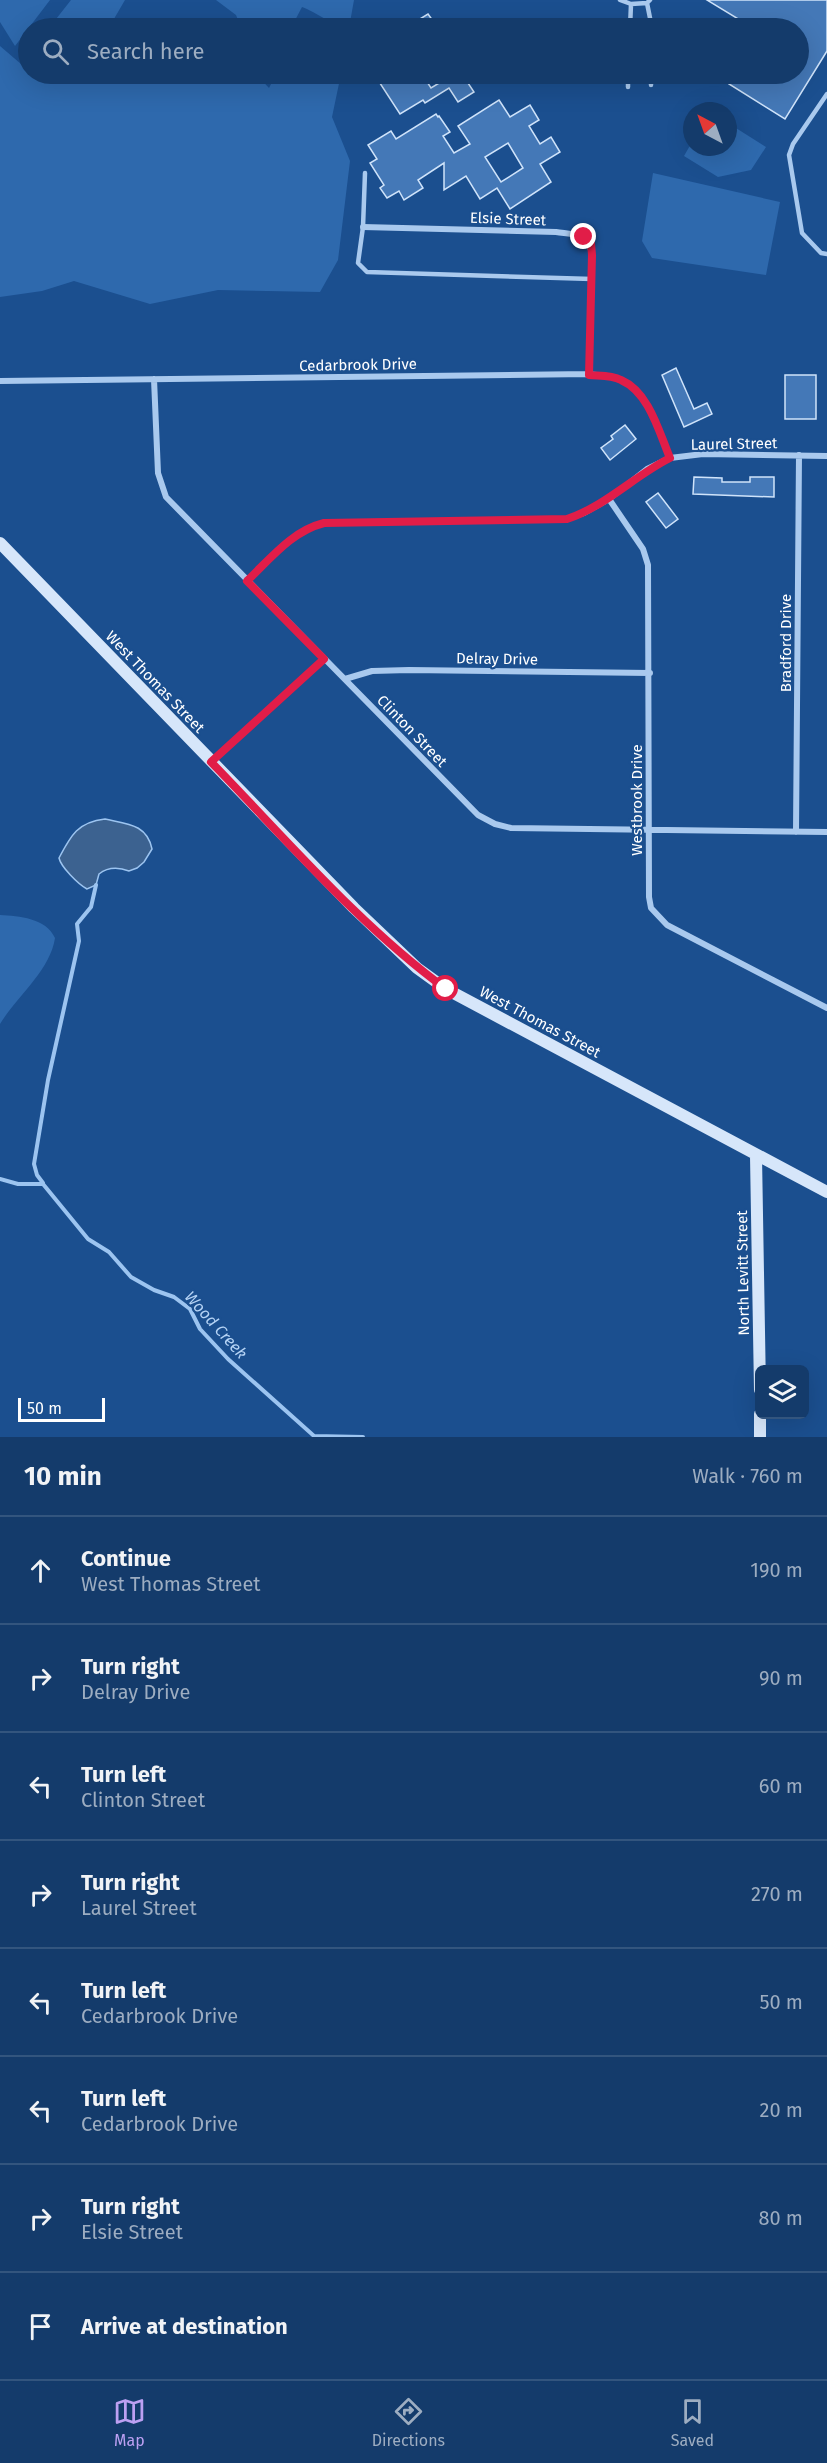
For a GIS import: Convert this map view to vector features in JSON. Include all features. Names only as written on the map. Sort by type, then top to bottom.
[{"type":"street","name":"Elsie Street","points":[[363,226],[556,232],[578,235],[591,243],[589,375]]},
{"type":"street","name":"Cedarbrook Drive","points":[[0,381],[589,375],[613,377],[630,385],[650,410],[670,458]]},
{"type":"street","name":"Clinton Street","points":[[154,379],[158,473],[166,497],[478,815],[495,824],[511,828],[827,832]]},
{"type":"street","name":"Laurel Street","points":[[247,581],[295,536],[308,528],[324,523],[553,521],[584,513],[609,499],[647,469],[670,458],[703,454],[827,456]]},
{"type":"street","name":"Bradford Drive","points":[[796,832],[799,455]]},
{"type":"street","name":"Westbrook Drive","points":[[609,499],[642,549],[648,565],[650,673],[648,830],[651,908],[658,918],[668,925],[827,1008]]},
{"type":"street","name":"West Thomas Street","points":[[0,543],[354,908],[417,968],[446,989],[827,1192]]},
{"type":"street","points":[[211,762],[324,659]]},
{"type":"street","name":"Delray Drive","points":[[345,679],[372,671],[400,670],[650,673]]},
{"type":"street","name":"North Levitt Street","points":[[756,1156],[759,1365]]},
{"type":"street","points":[[760,1419],[760,1437]]},
{"type":"lane","points":[[620,0],[632,4],[648,2],[650,18]]},
{"type":"lane","points":[[631,18],[632,4]]},
{"type":"lane","points":[[827,94],[793,144],[789,155],[802,233],[821,254],[827,254]]},
{"type":"lane","points":[[365,173],[363,226],[358,262],[367,272],[592,279]]},
{"type":"shaded area","points":[[0,0],[50,0],[36,18],[18,18],[18,42],[15,46],[0,22]]},
{"type":"shaded area","points":[[71,0],[125,0],[114,18],[57,18]]},
{"type":"shaded area","points":[[216,0],[354,0],[351,18],[323,18],[302,7],[296,18],[237,18]]},
{"type":"shaded area","points":[[0,46],[18,61],[18,84],[265,84],[269,88],[271,84],[339,84],[332,117],[350,161],[338,260],[320,292],[218,290],[150,304],[74,281],[42,291],[0,297]]},
{"type":"shaded area","points":[[737,129],[766,147],[751,170],[718,177],[684,156],[737,156]]},
{"type":"shaded area","points":[[653,173],[780,202],[766,275],[652,258],[642,241]]},
{"type":"shaded area","points":[[105,819],[135,826],[146,834],[152,849],[137,868],[129,871],[117,868],[106,870],[99,874],[96,885],[87,889],[70,875],[59,858],[76,831],[88,823]]},
{"type":"shaded area","points":[[0,915],[23,917],[39,922],[51,931],[55,938],[52,950],[40,972],[0,1024]]},
{"type":"building","points":[[707,0],[827,0],[827,51],[809,80],[809,18],[737,18]]},
{"type":"building","points":[[380,84],[428,84],[431,88],[438,84],[469,84],[474,92],[458,102],[449,88],[425,103],[423,100],[400,114]]},
{"type":"building","points":[[729,84],[807,84],[785,119]]},
{"type":"building","points":[[499,100],[510,117],[530,105],[539,120],[529,126],[540,144],[551,137],[560,152],[540,164],[551,182],[510,209],[497,188],[480,199],[466,176],[444,190],[444,163],[418,180],[423,188],[404,200],[399,191],[387,198],[380,188],[384,185],[370,163],[377,159],[368,145],[391,131],[396,139],[436,114],[450,132],[443,136],[454,153],[470,144],[458,126]],"holes":[[[508,143],[523,168],[501,182],[485,157]]]},
{"type":"building","points":[[676,368],[694,409],[707,403],[712,414],[684,427],[662,375]]},
{"type":"building","points":[[785,375],[816,375],[816,419],[785,419]]},
{"type":"building","points":[[625,425],[636,439],[610,460],[601,448],[613,439],[611,436]]},
{"type":"building","points":[[694,477],[722,478],[722,482],[750,482],[750,477],[774,477],[774,497],[693,494]]},
{"type":"building","points":[[658,493],[678,519],[666,528],[646,502]]},
{"type":"waterway","points":[[43,1183],[37,1175],[34,1164],[48,1080],[79,941],[77,924],[91,907],[96,885]]},
{"type":"waterway","name":"Wood Creek","points":[[0,1179],[18,1184],[43,1184],[88,1239],[109,1252],[131,1277],[154,1290],[174,1297],[190,1309],[200,1329],[228,1359],[314,1436],[363,1437]]},
{"type":"route","points":[[446,989],[417,968],[354,908],[211,762],[324,659],[247,581],[295,536],[308,528],[324,523],[567,519],[584,513],[609,499],[647,469],[670,458],[650,410],[630,385],[613,377],[589,375],[592,255],[591,243],[584,237]]}]
